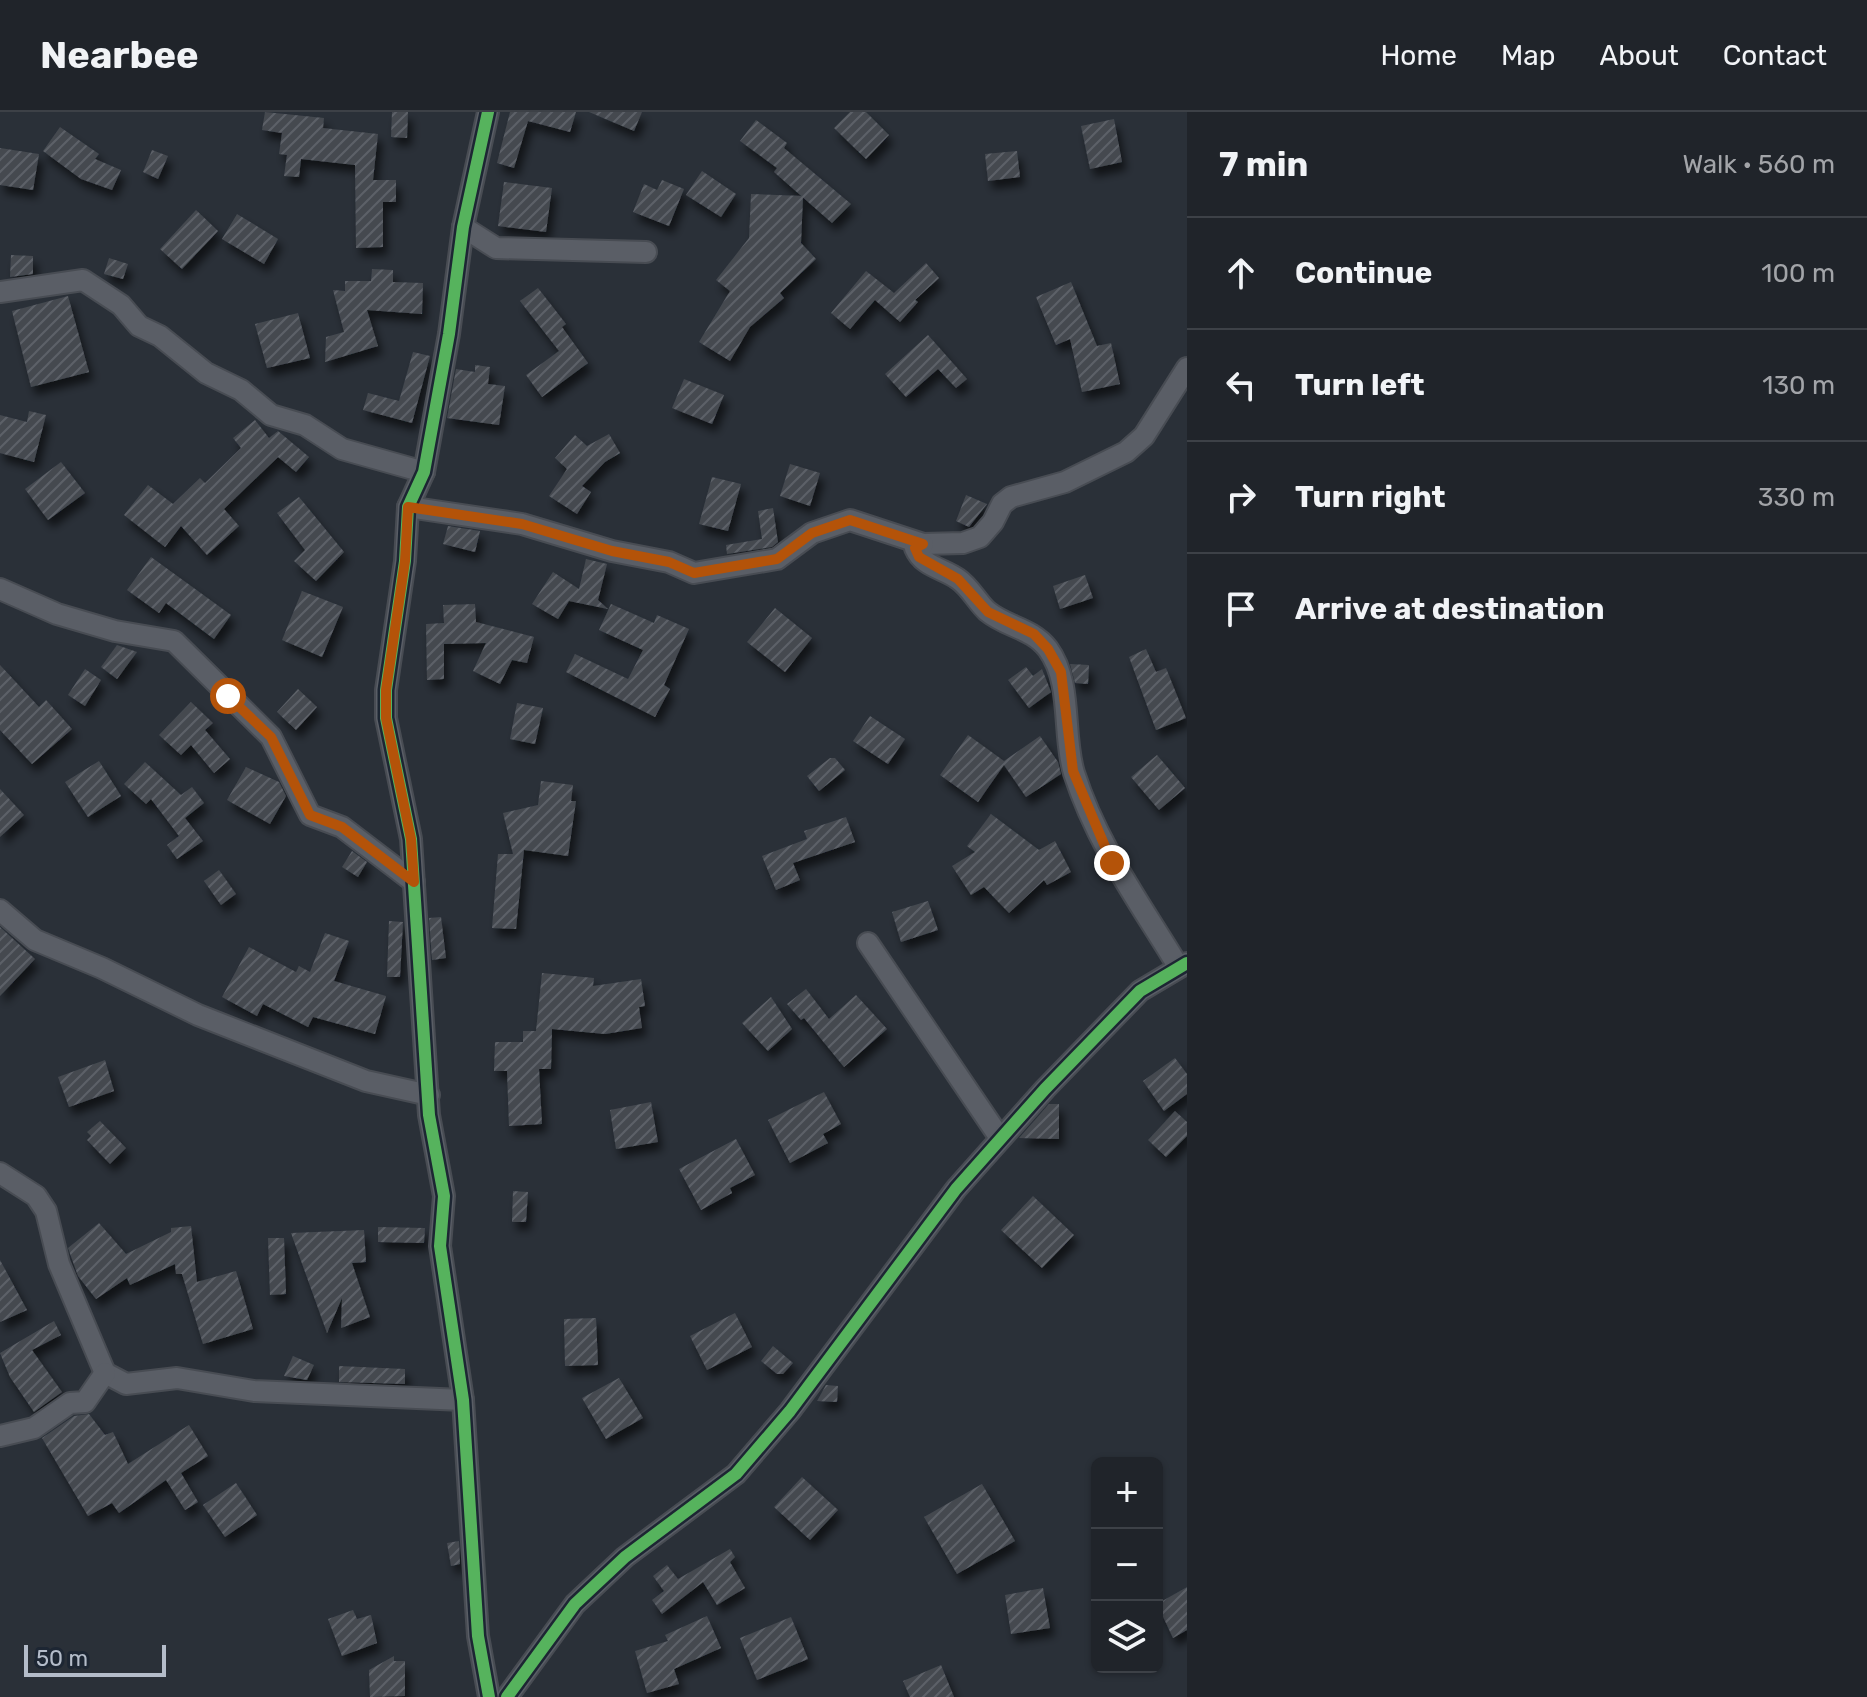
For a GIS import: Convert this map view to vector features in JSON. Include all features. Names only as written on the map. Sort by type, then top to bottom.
[{"type":"street","points":[[488,112],[463,227],[449,334],[424,472],[408,507],[405,561],[386,690],[386,718],[411,839],[430,1126],[444,1196],[440,1246],[463,1400],[478,1636],[489,1697]]},
{"type":"street","points":[[463,227],[496,248],[646,252]]},
{"type":"street","points":[[0,292],[83,280],[121,305],[139,326],[169,343],[206,373],[241,390],[271,415],[305,425],[342,449],[424,472]]},
{"type":"street","points":[[408,507],[522,524],[602,548],[669,562],[694,573],[777,559],[812,533],[850,520],[923,544],[963,543],[980,537],[1002,504],[1011,497],[1065,482],[1126,452],[1144,436],[1187,368]]},
{"type":"street","points":[[507,1697],[575,1604],[625,1557],[736,1474],[790,1411],[927,1225],[1000,1138],[1140,991],[1183,965],[1112,863],[1090,818],[1073,771],[1061,672],[1048,649],[1034,634],[988,612],[958,579],[919,557],[915,548],[923,544]]},
{"type":"street","points":[[0,589],[86,623],[174,641],[271,737],[310,815],[342,827],[414,882]]},
{"type":"street","points":[[0,910],[35,940],[102,968],[198,1015],[366,1081],[429,1095]]},
{"type":"street","points":[[868,943],[1000,1138]]},
{"type":"street","points":[[0,1173],[36,1196],[46,1211],[59,1264],[105,1373],[126,1384],[177,1378],[254,1391],[463,1400]]},
{"type":"street","points":[[0,1436],[34,1428],[70,1403],[85,1402],[105,1373]]},
{"type":"building","points":[[265,112],[324,118],[323,128],[378,134],[373,180],[396,180],[396,202],[383,202],[383,247],[356,248],[355,165],[301,159],[299,177],[284,176],[287,155],[279,154],[282,133],[262,130]]},
{"type":"building","points":[[392,112],[408,112],[407,138],[391,137]]},
{"type":"building","points":[[510,112],[576,112],[570,132],[528,121],[514,168],[497,163]]},
{"type":"building","points":[[589,112],[642,112],[634,131]]},
{"type":"building","points":[[850,112],[866,112],[889,135],[866,159],[834,128]]},
{"type":"building","points":[[1114,119],[1122,162],[1090,169],[1081,126]]},
{"type":"building","points":[[756,120],[787,143],[784,148],[851,204],[832,223],[774,172],[777,168],[740,141]]},
{"type":"building","points":[[60,127],[99,154],[95,159],[121,170],[112,190],[81,179],[43,151]]},
{"type":"building","points":[[0,148],[39,154],[33,190],[0,185]]},
{"type":"building","points":[[152,150],[168,156],[158,179],[143,172]]},
{"type":"building","points":[[1017,151],[1020,177],[988,181],[985,154]]},
{"type":"building","points":[[702,171],[736,194],[721,217],[686,195]]},
{"type":"building","points":[[662,180],[684,189],[669,226],[633,212],[644,184],[657,190]]},
{"type":"building","points":[[504,182],[552,188],[546,232],[498,226]]},
{"type":"building","points":[[751,194],[803,196],[801,243],[816,259],[780,293],[784,298],[750,327],[730,361],[699,342],[730,291],[716,280],[749,238]]},
{"type":"building","points":[[196,210],[218,231],[182,269],[160,249]]},
{"type":"building","points":[[237,214],[278,239],[264,264],[222,239]]},
{"type":"building","points":[[11,255],[33,256],[33,274],[10,277]]},
{"type":"building","points":[[109,258],[128,264],[123,279],[104,274]]},
{"type":"building","points":[[926,263],[939,278],[915,300],[918,302],[900,322],[875,300],[850,329],[831,313],[866,271],[894,293]]},
{"type":"building","points":[[372,269],[393,270],[393,282],[423,283],[422,314],[367,310],[378,346],[325,362],[326,337],[344,332],[333,290],[345,291],[345,281],[371,281]]},
{"type":"building","points":[[1071,282],[1097,346],[1111,343],[1120,384],[1082,392],[1070,339],[1056,345],[1036,297]]},
{"type":"building","points":[[538,288],[566,324],[562,327],[588,363],[542,397],[526,375],[559,351],[520,301]]},
{"type":"building","points":[[68,296],[89,372],[31,387],[12,311]]},
{"type":"building","points":[[298,313],[310,358],[267,368],[255,324]]},
{"type":"building","points":[[928,335],[967,379],[956,388],[938,369],[906,397],[885,374]]},
{"type":"building","points":[[413,352],[430,356],[412,423],[363,410],[368,393],[399,401]]},
{"type":"building","points":[[475,365],[490,367],[488,384],[505,386],[499,425],[447,418],[456,369],[475,372]]},
{"type":"building","points":[[684,379],[724,395],[712,424],[672,408]]},
{"type":"building","points":[[29,411],[46,415],[34,462],[0,453],[0,415],[27,422]]},
{"type":"building","points":[[255,420],[269,438],[278,431],[309,457],[296,472],[278,457],[224,509],[239,526],[207,555],[181,526],[165,547],[124,515],[148,485],[173,504],[200,478],[205,483],[241,448],[233,438]]},
{"type":"building","points":[[609,434],[620,453],[605,462],[582,486],[591,492],[577,514],[549,496],[567,469],[555,458],[575,435],[587,446]]},
{"type":"building","points":[[61,462],[85,493],[48,520],[25,489]]},
{"type":"building","points":[[790,464],[820,473],[810,506],[780,496]]},
{"type":"building","points":[[712,477],[741,484],[728,531],[699,524]]},
{"type":"building","points":[[966,495],[987,504],[969,527],[956,521]]},
{"type":"building","points":[[299,497],[344,552],[316,581],[294,561],[305,550],[277,513]]},
{"type":"building","points":[[773,508],[778,542],[772,547],[727,554],[726,545],[762,539],[758,511]]},
{"type":"building","points":[[448,526],[480,531],[475,552],[443,544]]},
{"type":"building","points":[[151,557],[231,615],[214,639],[166,603],[159,613],[127,590]]},
{"type":"building","points":[[586,559],[607,564],[598,600],[608,609],[569,601],[558,619],[532,604],[553,572],[579,589]]},
{"type":"building","points":[[1085,575],[1093,598],[1060,609],[1053,586]]},
{"type":"building","points":[[302,591],[343,607],[322,657],[282,640]]},
{"type":"building","points":[[475,604],[476,622],[534,637],[527,663],[512,660],[500,684],[473,671],[486,643],[444,644],[444,679],[427,680],[426,624],[444,623],[443,605]]},
{"type":"building","points":[[611,604],[654,623],[657,615],[689,629],[664,685],[670,689],[655,717],[566,672],[575,654],[628,679],[643,650],[599,630]]},
{"type":"building","points":[[775,608],[812,638],[785,672],[747,642]]},
{"type":"building","points":[[117,645],[137,652],[117,679],[101,667]]},
{"type":"building","points":[[1146,649],[1156,672],[1166,668],[1186,718],[1156,730],[1129,657]]},
{"type":"building","points":[[1070,664],[1089,665],[1088,684],[1075,683]]},
{"type":"building","points":[[0,665],[39,707],[46,700],[72,729],[32,764],[0,730]]},
{"type":"building","points":[[1026,667],[1033,676],[1042,669],[1051,692],[1029,708],[1008,680]]},
{"type":"building","points":[[85,669],[101,680],[85,706],[68,695]]},
{"type":"building","points":[[298,689],[317,707],[296,730],[277,712]]},
{"type":"building","points":[[191,702],[213,723],[205,730],[230,759],[214,773],[191,745],[181,755],[159,735]]},
{"type":"building","points":[[517,703],[543,708],[535,744],[510,739]]},
{"type":"building","points":[[870,716],[905,739],[888,764],[853,741]]},
{"type":"building","points":[[968,735],[1004,761],[1040,736],[1058,762],[1061,774],[1026,797],[1004,765],[978,802],[940,775]]},
{"type":"building","points":[[1157,755],[1185,788],[1159,810],[1131,777]]},
{"type":"building","points":[[830,758],[835,758],[845,770],[819,791],[807,776]]},
{"type":"building","points":[[99,761],[121,796],[88,817],[65,782]]},
{"type":"building","points":[[145,762],[181,795],[192,787],[204,803],[185,818],[203,841],[177,859],[167,845],[179,836],[151,799],[146,804],[124,784]]},
{"type":"building","points":[[246,767],[279,782],[286,796],[270,824],[227,800]]},
{"type":"building","points":[[541,781],[573,785],[571,801],[576,801],[568,856],[524,850],[516,929],[492,928],[498,854],[513,854],[503,813],[538,805]]},
{"type":"building","points":[[0,789],[24,815],[0,837]]},
{"type":"building","points":[[991,814],[1039,850],[1055,841],[1071,872],[1047,885],[1044,880],[1009,913],[984,887],[971,895],[952,866],[975,852],[967,846]]},
{"type":"building","points":[[846,817],[855,842],[793,863],[800,880],[776,890],[762,856],[807,839],[804,831]]},
{"type":"building","points":[[352,851],[367,862],[358,877],[342,867]]},
{"type":"building","points":[[219,870],[236,894],[221,905],[204,881]]},
{"type":"building","points":[[928,901],[938,930],[901,942],[892,912]]},
{"type":"building","points":[[441,917],[446,958],[432,960],[429,918]]},
{"type":"building","points":[[389,921],[403,922],[400,977],[387,977]]},
{"type":"building","points":[[0,927],[35,959],[0,996]]},
{"type":"building","points":[[325,933],[349,941],[334,981],[386,996],[375,1034],[313,1017],[308,1027],[263,1004],[257,1016],[222,997],[249,947],[296,972],[299,966],[310,972]]},
{"type":"building","points":[[542,973],[594,978],[593,986],[641,979],[645,1006],[639,1007],[642,1028],[605,1034],[552,1029],[551,1069],[539,1069],[542,1124],[509,1126],[507,1071],[494,1071],[495,1042],[523,1042],[523,1031],[536,1031]]},
{"type":"building","points":[[806,989],[829,1019],[856,995],[887,1029],[844,1067],[804,1018],[801,1020],[787,1004]]},
{"type":"building","points":[[771,997],[792,1029],[768,1051],[742,1023]]},
{"type":"building","points":[[1175,1058],[1187,1074],[1187,1094],[1164,1111],[1143,1081]]},
{"type":"building","points":[[105,1060],[114,1091],[69,1107],[58,1077]]},
{"type":"building","points":[[824,1092],[841,1124],[823,1134],[828,1143],[790,1163],[768,1120]]},
{"type":"building","points":[[651,1102],[658,1142],[616,1149],[610,1110]]},
{"type":"building","points":[[1049,1104],[1059,1104],[1059,1139],[1019,1138]]},
{"type":"building","points":[[1175,1111],[1187,1122],[1187,1136],[1166,1157],[1148,1140]]},
{"type":"building","points":[[100,1121],[126,1148],[110,1164],[87,1140],[91,1136],[87,1132]]},
{"type":"building","points":[[736,1139],[755,1175],[730,1188],[732,1193],[701,1210],[679,1169]]},
{"type":"building","points":[[513,1191],[528,1192],[526,1222],[512,1222]]},
{"type":"building","points":[[1033,1196],[1074,1235],[1042,1268],[1001,1230]]},
{"type":"building","points":[[99,1223],[126,1254],[171,1232],[171,1228],[191,1226],[197,1282],[236,1271],[253,1329],[203,1344],[182,1274],[176,1274],[175,1264],[130,1285],[127,1278],[96,1299],[78,1276],[68,1248]]},
{"type":"building","points":[[378,1227],[425,1228],[424,1243],[378,1242]]},
{"type":"building","points":[[364,1230],[366,1262],[352,1263],[370,1317],[341,1328],[342,1298],[327,1333],[291,1233]]},
{"type":"building","points":[[268,1238],[284,1238],[286,1294],[270,1295]]},
{"type":"building","points":[[0,1260],[27,1310],[0,1322]]},
{"type":"building","points":[[735,1313],[752,1347],[707,1370],[690,1336]]},
{"type":"building","points":[[596,1318],[598,1365],[565,1366],[564,1319]]},
{"type":"building","points":[[54,1321],[61,1335],[32,1350],[62,1392],[34,1412],[10,1377],[0,1353]]},
{"type":"building","points":[[773,1346],[793,1363],[783,1374],[777,1374],[761,1361]]},
{"type":"building","points":[[293,1356],[314,1365],[307,1380],[284,1376]]},
{"type":"building","points":[[339,1366],[405,1369],[405,1384],[339,1382]]},
{"type":"building","points":[[619,1378],[643,1418],[606,1439],[582,1398]]},
{"type":"building","points":[[826,1385],[838,1386],[837,1402],[817,1401]]},
{"type":"building","points":[[89,1414],[105,1435],[113,1432],[128,1464],[189,1425],[208,1456],[181,1473],[198,1502],[185,1510],[166,1480],[119,1513],[112,1503],[88,1516],[42,1438],[74,1416]]},
{"type":"building","points":[[802,1477],[838,1510],[810,1540],[774,1507]]},
{"type":"building","points":[[236,1483],[257,1515],[225,1537],[203,1505]]},
{"type":"building","points":[[982,1484],[1015,1541],[957,1574],[924,1517]]},
{"type":"building","points":[[459,1541],[460,1564],[451,1566],[447,1543]]},
{"type":"building","points":[[730,1549],[735,1557],[730,1562],[745,1588],[717,1605],[703,1582],[662,1614],[652,1600],[664,1591],[653,1576],[667,1565],[678,1579]]},
{"type":"building","points":[[1187,1587],[1187,1630],[1173,1638],[1163,1617],[1163,1601]]},
{"type":"building","points":[[1043,1588],[1050,1628],[1011,1634],[1005,1595]]},
{"type":"building","points":[[353,1610],[357,1619],[371,1615],[377,1643],[342,1656],[328,1619]]},
{"type":"building","points":[[707,1616],[721,1648],[674,1669],[679,1684],[647,1693],[635,1651],[668,1641],[665,1635]]},
{"type":"building","points":[[791,1617],[808,1659],[757,1680],[740,1638]]},
{"type":"building","points":[[394,1656],[394,1661],[405,1661],[405,1696],[370,1697],[369,1670]]},
{"type":"building","points":[[941,1665],[954,1697],[910,1697],[903,1681]]},
{"type":"cycle path","points":[[488,112],[463,227],[449,334],[424,472],[408,507],[405,561],[386,690],[386,718],[411,839],[429,1115],[444,1196],[440,1246],[463,1400],[478,1636],[489,1697]]},
{"type":"cycle path","points":[[507,1697],[575,1604],[625,1557],[736,1474],[790,1411],[956,1189],[1045,1089],[1140,991],[1187,963]]},
{"type":"route","points":[[228,696],[271,737],[310,815],[342,827],[414,882],[411,839],[386,718],[386,690],[405,561],[408,507],[522,524],[612,551],[669,562],[694,573],[777,559],[812,533],[850,520],[923,544],[915,548],[919,557],[958,579],[988,612],[1034,634],[1048,649],[1061,672],[1073,771],[1090,818],[1112,863]]}]
